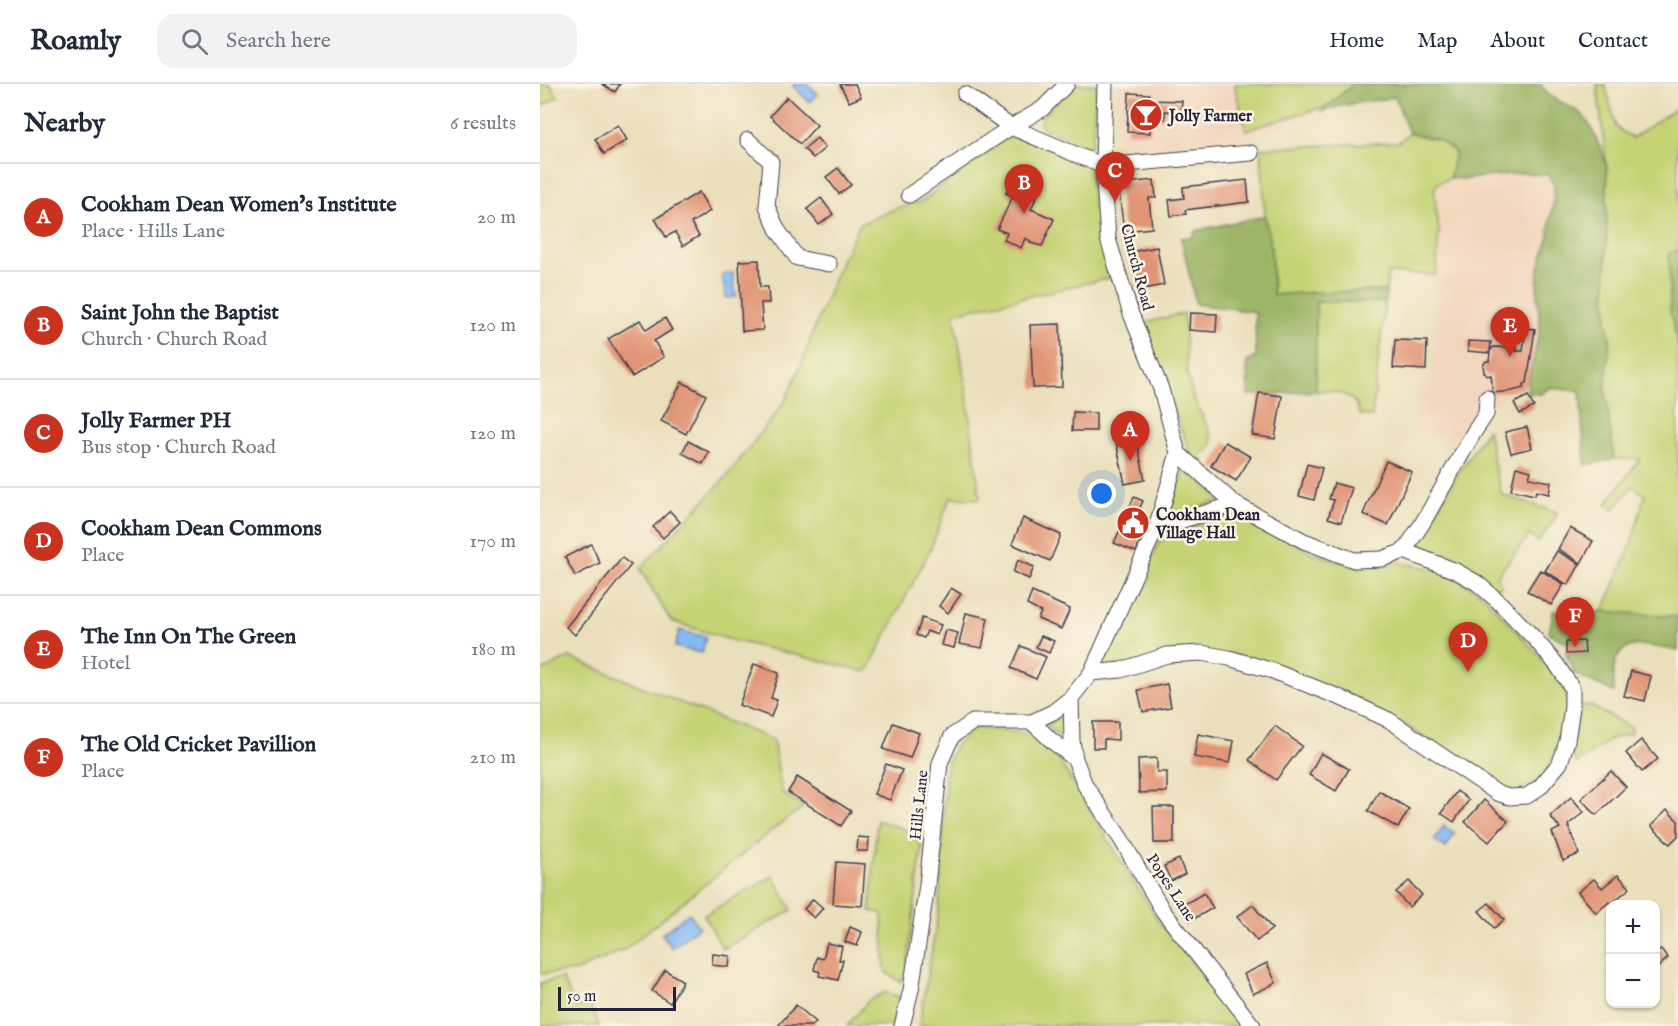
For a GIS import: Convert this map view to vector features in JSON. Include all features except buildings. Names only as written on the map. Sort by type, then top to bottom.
[{"type":"street","points":[[909,195],[1042,109],[1067,84]]},
{"type":"street","name":"Church Road","points":[[1105,84],[1103,166],[1108,238],[1131,314],[1161,389],[1178,453]]},
{"type":"street","points":[[965,94],[1011,127],[1103,166],[1251,153]]},
{"type":"street","points":[[748,140],[771,162],[767,206],[777,229],[797,258],[829,264]]},
{"type":"street","points":[[1178,453],[1235,504],[1304,541],[1354,560],[1382,559],[1404,551],[1422,524],[1486,414],[1486,398]]},
{"type":"street","name":"Hills Lane","points":[[902,1026],[911,990],[927,885],[940,763],[952,736],[974,722],[1032,722],[1053,712],[1071,698],[1091,673],[1155,528],[1178,453]]},
{"type":"street","points":[[1155,528],[1235,504]]},
{"type":"street","points":[[1091,673],[1121,670],[1167,655],[1201,653],[1229,658],[1282,675],[1389,720],[1497,792],[1509,797],[1527,796],[1540,787],[1560,763],[1567,741],[1572,688],[1557,665],[1535,639],[1477,583],[1456,571],[1404,551]]},
{"type":"street","name":"Popes Lane","points":[[1071,698],[1072,741],[1075,759],[1085,785],[1121,839],[1163,911],[1253,1026]]},
{"type":"street","name":"Popes Lane","points":[[1032,722],[1075,759]]},
{"type":"shaded area","points":[[1120,84],[1323,84],[1327,106],[1320,112],[1226,146],[1117,158]]},
{"type":"shaded area","points":[[1523,173],[1548,175],[1554,185],[1549,236],[1539,268],[1537,284],[1540,328],[1528,386],[1526,389],[1519,390],[1477,411],[1457,444],[1412,428],[1421,393],[1433,382],[1439,231],[1434,190],[1436,185],[1449,178],[1465,179]]},
{"type":"green space","points":[[540,84],[550,84],[558,97],[540,107]]},
{"type":"green space","points":[[1074,84],[1097,84],[1092,144],[1087,148],[1043,128],[1040,124],[1041,118]]},
{"type":"green space","points":[[1234,84],[1354,84],[1327,106],[1246,130]]},
{"type":"green space","points":[[1354,84],[1541,84],[1548,93],[1575,109],[1588,122],[1607,169],[1606,296],[1610,339],[1605,388],[1614,459],[1585,465],[1580,391],[1549,388],[1541,394],[1526,393],[1540,328],[1537,284],[1539,268],[1549,236],[1553,205],[1554,185],[1548,175],[1523,173],[1465,179],[1450,178],[1455,152],[1439,140],[1409,133],[1395,97],[1339,106],[1320,112]]},
{"type":"green space","points":[[1597,84],[1605,84],[1616,127],[1632,138],[1678,107],[1678,617],[1603,611],[1630,547],[1645,495],[1632,486],[1614,509],[1606,504],[1640,459],[1614,459],[1605,388],[1610,339],[1606,296],[1607,169]]},
{"type":"green space","points":[[1409,133],[1439,140],[1455,152],[1450,178],[1436,185],[1434,190],[1439,231],[1436,275],[1388,273],[1386,291],[1273,295],[1261,148],[1398,142]]},
{"type":"green space","points":[[1021,134],[1090,166],[1093,208],[1098,210],[1110,278],[954,313],[980,499],[950,498],[930,550],[867,672],[731,640],[671,621],[640,569],[729,474],[785,401],[843,257],[860,224],[897,208],[922,201],[1005,139]]},
{"type":"green space","points":[[1265,216],[1271,249],[1273,295],[1386,291],[1385,302],[1316,302],[1316,391],[1248,395],[1247,362],[1256,357],[1255,312],[1196,304],[1181,238],[1192,237],[1195,231]]},
{"type":"green space","points":[[1678,250],[1678,348],[1670,310],[1669,253]]},
{"type":"green space","points":[[1316,302],[1385,302],[1372,417],[1359,414],[1354,401],[1343,394],[1316,391]]},
{"type":"green space","points":[[1184,313],[1187,373],[1193,397],[1211,434],[1212,443],[1208,452],[1203,451],[1200,459],[1204,461],[1199,469],[1180,427],[1145,323]]},
{"type":"green space","points":[[1488,429],[1502,495],[1557,512],[1556,517],[1538,542],[1529,535],[1497,576],[1501,587],[1493,588],[1419,549],[1419,541],[1459,472]]},
{"type":"green space","points":[[1185,468],[1223,500],[1167,516]]},
{"type":"green space","points":[[1239,512],[1310,552],[1357,568],[1398,562],[1447,572],[1482,594],[1557,675],[1565,691],[1568,703],[1557,754],[1544,773],[1530,786],[1518,790],[1505,790],[1408,727],[1232,654],[1108,665],[1105,659],[1160,540],[1193,526]]},
{"type":"green space","points":[[1553,611],[1583,615],[1600,611],[1678,617],[1678,651],[1639,645],[1623,650],[1617,657],[1614,668],[1614,692],[1575,674],[1566,654],[1584,653],[1584,641],[1566,642],[1549,633]]},
{"type":"green space","points":[[569,657],[773,740],[782,793],[805,806],[624,950],[576,971],[540,974],[540,672]]},
{"type":"green space","points":[[1589,705],[1632,728],[1631,733],[1611,739],[1577,763],[1571,754],[1579,706]]},
{"type":"green space","points":[[1065,714],[1064,742],[1046,725]]},
{"type":"green space","points":[[976,728],[1030,734],[1042,740],[1054,752],[1157,919],[1243,1026],[919,1026],[939,908],[946,767],[957,744]]},
{"type":"green space","points":[[877,820],[913,832],[922,847],[906,974],[900,982],[885,971],[882,913],[870,911]]},
{"type":"green space","points":[[773,876],[792,910],[723,949],[704,915]]},
{"type":"green space","points":[[562,978],[576,1008],[589,1003],[599,1026],[540,1026],[540,983]]},
{"type":"green space","points":[[886,992],[899,997],[894,1026],[847,1026],[869,1000]]},
{"type":"water","points":[[794,84],[808,84],[818,94],[809,102],[793,86]]},
{"type":"water","points":[[733,273],[736,297],[726,298],[722,274]]},
{"type":"water","points":[[1494,324],[1512,325],[1511,335],[1494,334]]},
{"type":"water","points":[[679,630],[706,637],[702,653],[675,647]]},
{"type":"water","points":[[1444,826],[1455,833],[1446,848],[1434,840]]},
{"type":"water","points":[[689,913],[699,927],[672,948],[662,934]]},
{"type":"place","name":"Jolly Farmer","points":[[1146,115]]},
{"type":"place","name":"Jolly Farmer PH","points":[[1115,202]]},
{"type":"place","name":"Saint John the Baptist","points":[[1024,214]]},
{"type":"place","name":"The Inn On The Green","points":[[1510,357]]},
{"type":"place","name":"Cookham Dean Women's Institute","points":[[1130,461]]},
{"type":"place","name":"Cookham Dean Village Hall","points":[[1133,523]]},
{"type":"place","name":"The Old Cricket Pavillion","points":[[1575,647]]},
{"type":"place","name":"Cookham Dean Commons","points":[[1468,672]]}]
